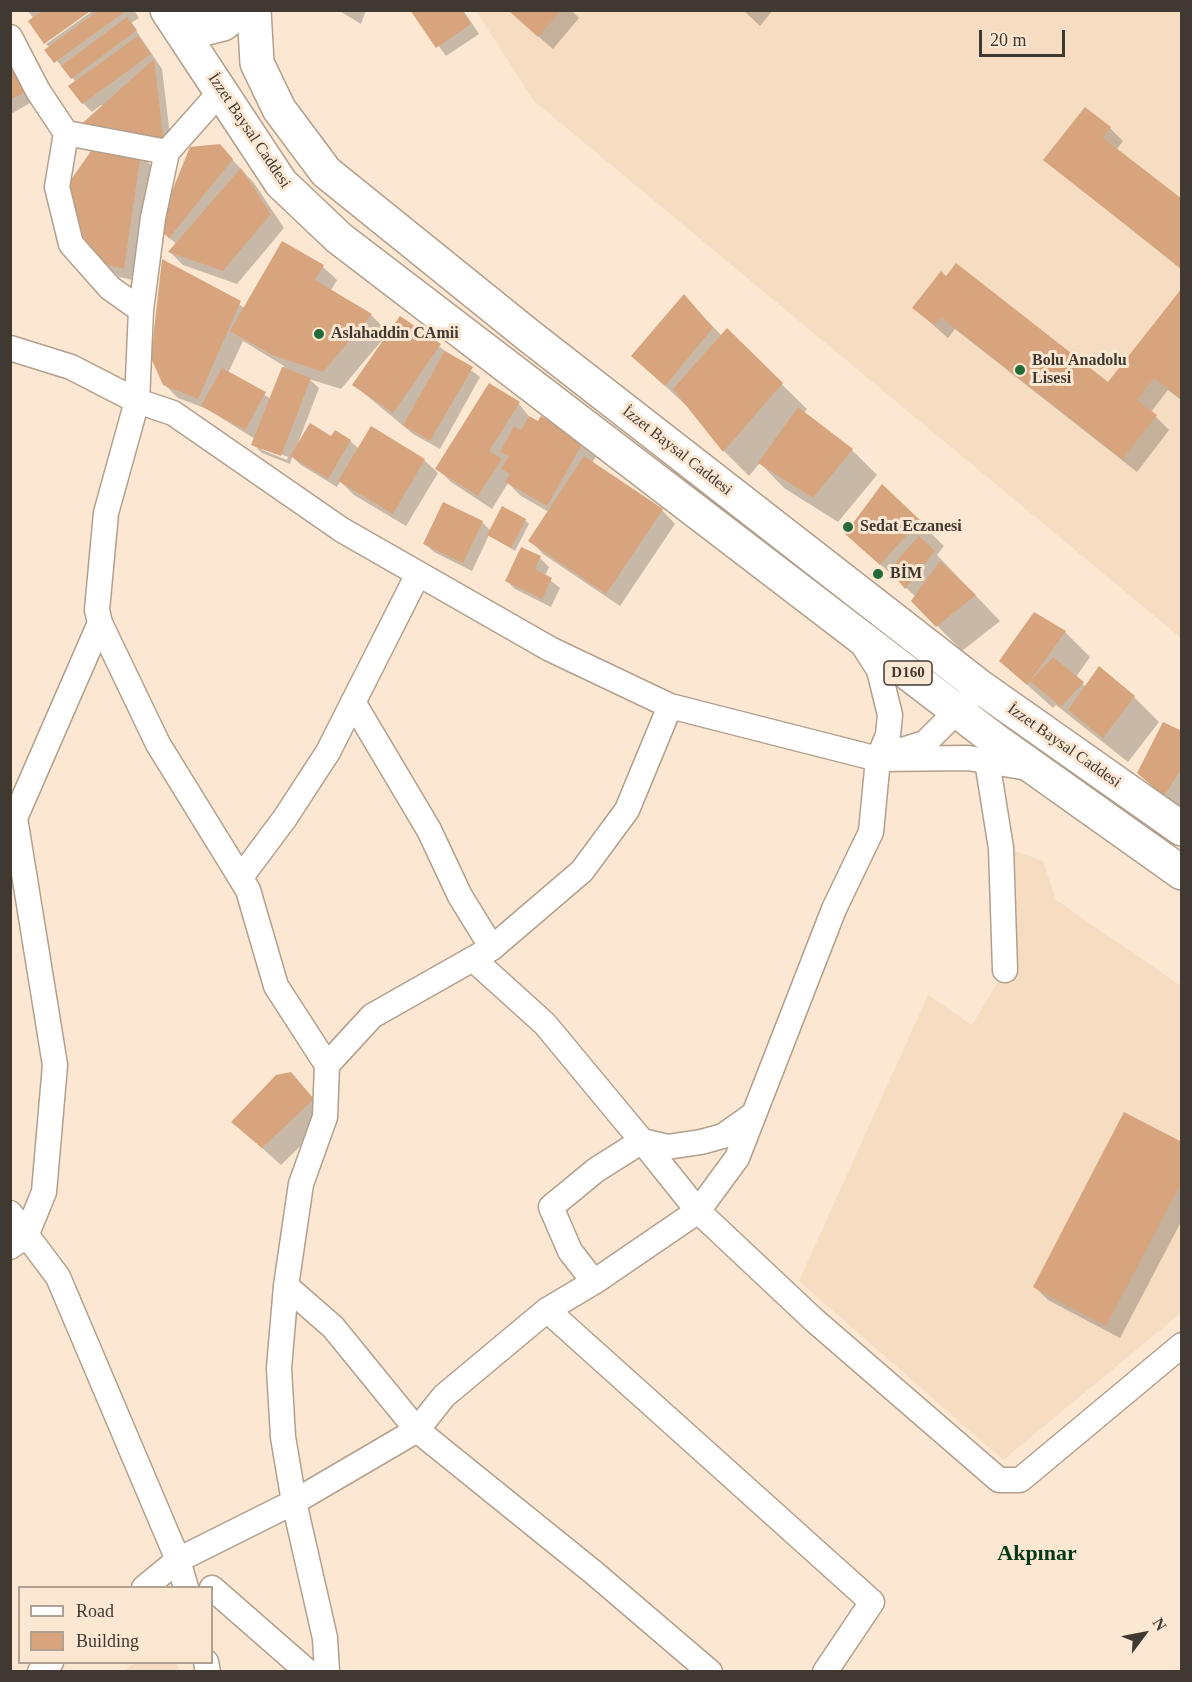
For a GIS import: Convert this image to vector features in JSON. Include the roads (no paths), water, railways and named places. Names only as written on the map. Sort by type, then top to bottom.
[{"type":"main road","points":[[167,10],[175,19],[190,26],[207,28],[223,24],[241,10]]},
{"type":"main road","name":"İzzet Baysal Caddesi","points":[[167,10],[222,90],[281,183],[339,238],[857,635]]},
{"type":"main road","name":"İzzet Baysal Caddesi","points":[[254,10],[257,63],[279,109],[326,172],[528,335],[979,686],[1182,829]]},
{"type":"main road","name":"D160","points":[[857,635],[958,712]]},
{"type":"main road","points":[[958,712],[1182,873]]},
{"type":"street","points":[[10,36],[38,91],[66,133],[57,187],[71,244],[110,288],[141,310]]},
{"type":"street","points":[[222,90],[167,152],[153,218],[141,310],[137,401],[106,513],[97,610],[100,623],[158,744],[248,890],[276,986],[327,1065],[325,1117],[302,1184],[286,1286],[279,1368],[283,1437],[294,1502],[325,1638],[327,1671]]},
{"type":"street","points":[[66,133],[167,152]]},
{"type":"street","points":[[10,348],[71,367],[137,401],[173,412],[342,530],[550,649],[670,706],[878,759],[968,758],[1036,770],[1047,765],[1053,738]]},
{"type":"street","points":[[241,877],[298,799],[328,752],[418,574]]},
{"type":"street","points":[[18,1242],[44,1192],[55,1065],[13,813],[100,623]]},
{"type":"street","points":[[145,1586],[178,1560],[294,1502],[417,1430],[444,1396],[547,1310],[594,1282],[698,1211],[737,1158],[834,909],[872,832],[878,759],[888,735],[890,715],[879,670],[857,635]]},
{"type":"street","points":[[878,759],[925,743],[958,712],[979,686]]},
{"type":"street","points":[[353,702],[429,830],[460,896],[482,953],[545,1024],[698,1211],[814,1320],[999,1480],[1020,1480],[1182,1345]]},
{"type":"street","points":[[327,1065],[372,1016],[482,953],[582,871],[627,810],[670,706]]},
{"type":"street","points":[[987,761],[1001,848],[1005,970]]},
{"type":"street","points":[[594,1282],[570,1251],[551,1208],[596,1170],[642,1141],[667,1148],[701,1142],[723,1136],[754,1114]]},
{"type":"street","points":[[10,1213],[18,1242],[58,1277],[178,1560],[186,1586]]},
{"type":"street","points":[[286,1286],[333,1327],[417,1430],[593,1572],[706,1668],[732,1671]]},
{"type":"street","points":[[547,1310],[872,1602],[825,1671]]},
{"type":"street","points":[[178,1560],[209,1586]]},
{"type":"street","points":[[213,1590],[308,1671]]},
{"type":"place","name":"Aslahaddin CAmii","points":[[319,334]]},
{"type":"place","name":"Bolu Anadolu Lisesi","points":[[1020,370]]},
{"type":"place","name":"Sedat Eczanesi","points":[[848,527]]},
{"type":"place","name":"BİM","points":[[878,574]]},
{"type":"district","name":"Akpınar","points":[[1037,1554]]}]
